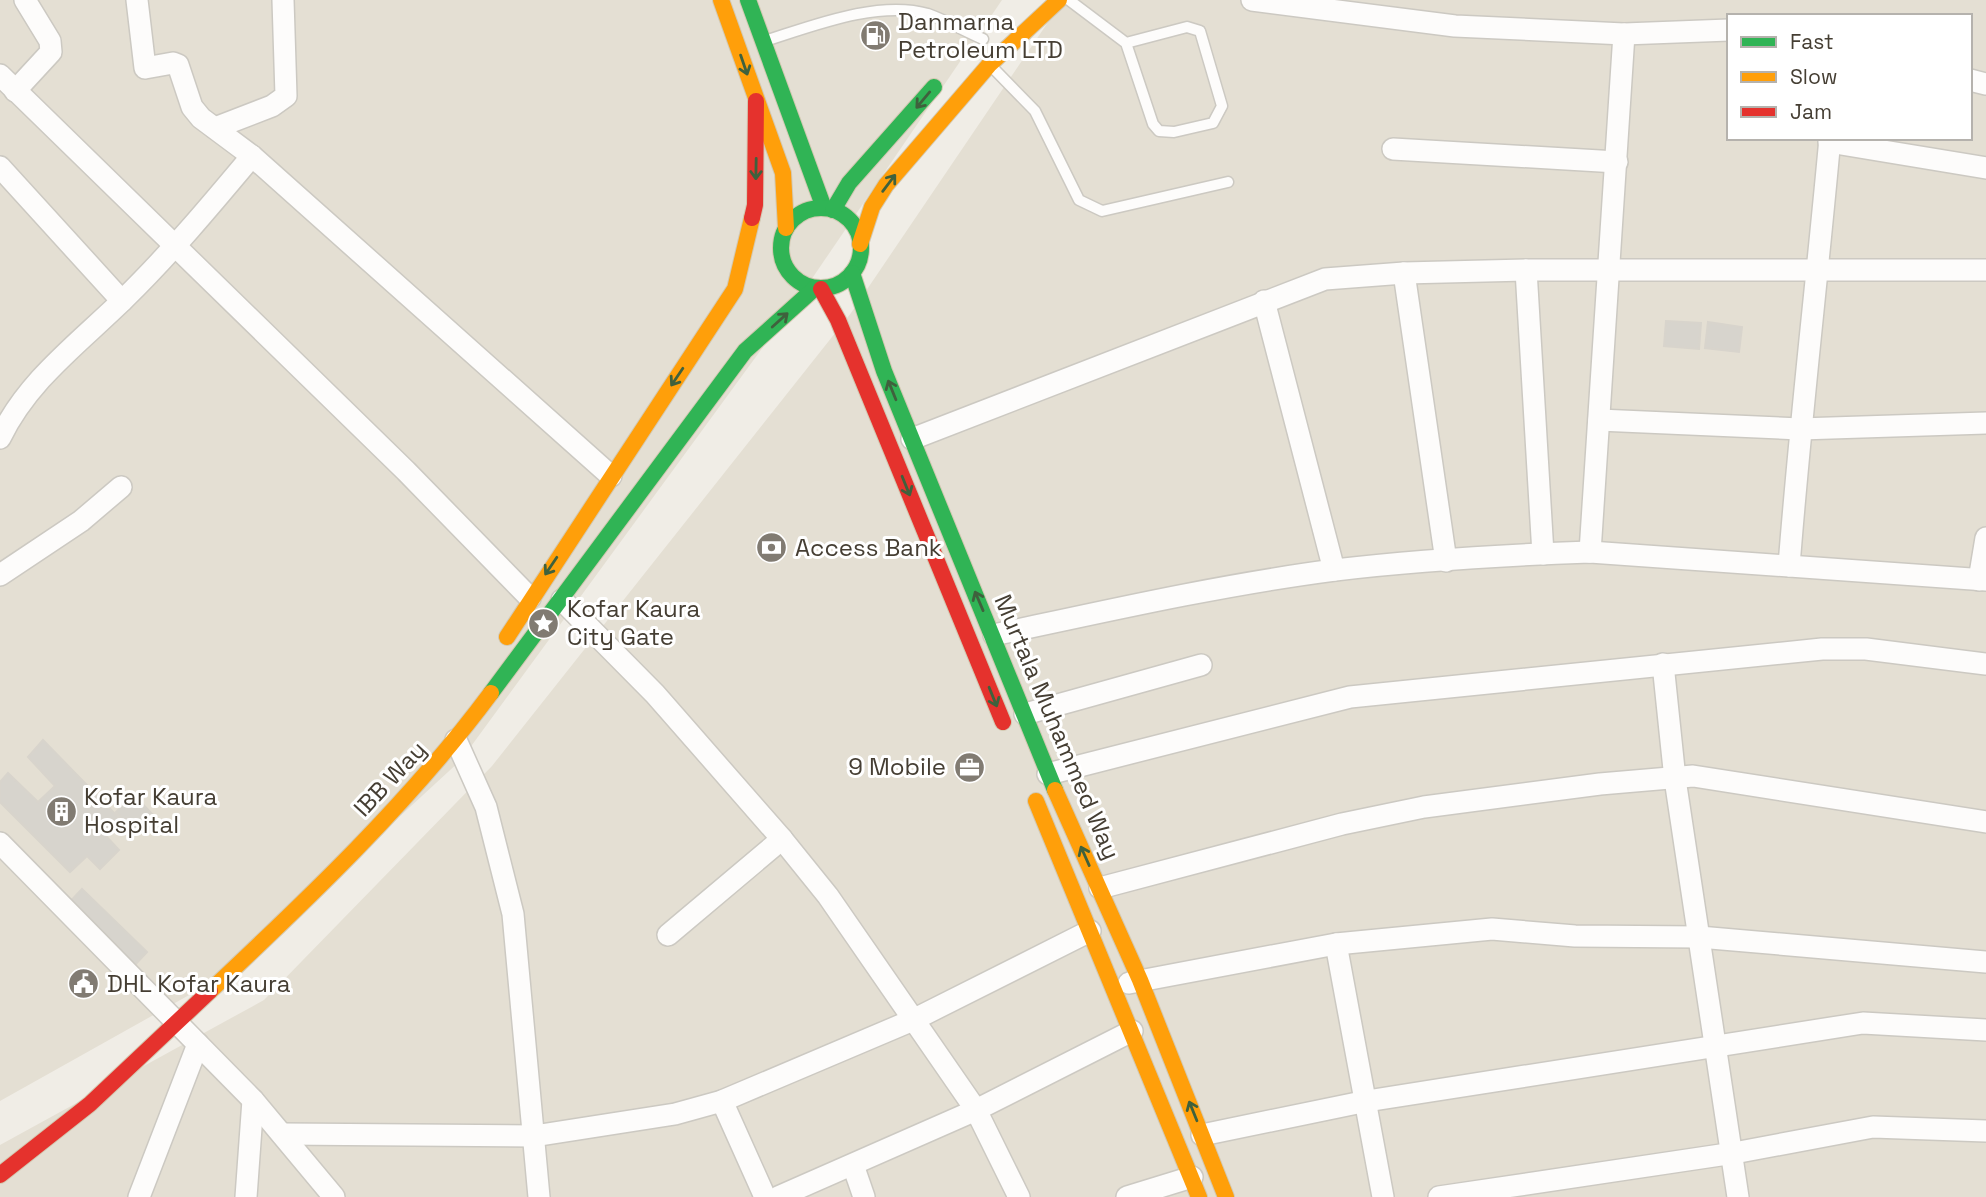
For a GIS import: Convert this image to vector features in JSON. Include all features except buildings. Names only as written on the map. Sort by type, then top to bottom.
[{"type":"main road","points":[[721,0],[783,173],[786,228],[781,250],[781,270],[802,284],[818,288],[844,281],[852,273],[859,259],[860,244],[872,207],[886,185],[989,65],[1059,0]]},
{"type":"main road","points":[[748,0],[765,40],[797,138],[828,209],[853,225],[860,244]]},
{"type":"main road","points":[[979,44],[999,24]]},
{"type":"main road","points":[[786,228],[807,211],[828,209],[947,73]]},
{"type":"main road","points":[[480,708],[511,627],[735,289],[755,205],[756,101]]},
{"type":"main road","name":"Murtala Muhammed Way","points":[[852,273],[869,330],[912,439],[994,635],[1048,774],[1140,980],[1226,1197]]},
{"type":"main road","name":"Murtala Muhammed Way","points":[[818,288],[838,320],[1011,740]]},
{"type":"main road","name":"IBB Way","points":[[745,351],[818,288]]},
{"type":"main road","name":"IBB Way","points":[[0,1175],[90,1104],[278,928],[365,840],[456,740],[745,351],[762,314]]},
{"type":"main road","name":"Murtala Muhammed Way","points":[[1032,791],[1195,1187]]},
{"type":"street","points":[[15,91],[51,52],[50,41],[25,0]]},
{"type":"street","points":[[137,0],[142,63],[148,69],[173,63],[178,65],[192,107],[201,118],[252,156],[611,476]]},
{"type":"street","points":[[215,128],[272,106],[286,96],[283,0]]},
{"type":"street","points":[[1252,0],[1455,26],[1625,34],[1727,30]]},
{"type":"street","points":[[1590,552],[1625,34]]},
{"type":"street","points":[[0,75],[406,471],[530,598]]},
{"type":"street","points":[[1789,566],[1800,429],[1819,268],[1830,140],[1986,168]]},
{"type":"street","points":[[1393,149],[1617,162]]},
{"type":"street","points":[[0,438],[8,407],[176,247],[252,156]]},
{"type":"street","points":[[0,167],[122,301]]},
{"type":"street","points":[[912,439],[1325,279],[1404,273],[1526,270],[1986,270]]},
{"type":"street","points":[[1526,270],[1543,554]]},
{"type":"street","points":[[1404,273],[1446,561]]},
{"type":"street","points":[[1264,301],[1334,570]]},
{"type":"street","points":[[1599,420],[1800,429],[1986,423]]},
{"type":"street","points":[[0,575],[81,521],[121,486]]},
{"type":"street","points":[[994,635],[1147,603],[1334,570],[1543,554],[1590,552],[1982,580],[1986,538]]},
{"type":"street","points":[[562,600],[655,694],[782,839],[828,896],[976,1110],[1018,1197]]},
{"type":"street","points":[[1048,774],[1350,697],[1663,663],[1866,649],[1986,664]]},
{"type":"street","points":[[1663,663],[1675,779],[1734,1153],[1738,1197]]},
{"type":"street","points":[[1025,715],[1201,665]]},
{"type":"street","points":[[456,740],[486,807],[513,914],[539,1197]]},
{"type":"street","points":[[1100,888],[1342,824],[1424,807],[1600,784],[1716,778],[1986,822]]},
{"type":"street","points":[[668,935],[782,839]]},
{"type":"street","points":[[0,843],[10,865],[253,1100],[334,1197]]},
{"type":"street","points":[[1114,988],[1140,980],[1336,944],[1492,929],[1576,936],[1699,937],[1986,962]]},
{"type":"street","points":[[282,1134],[534,1136],[675,1114],[722,1101],[913,1020],[1090,931]]},
{"type":"street","points":[[1336,944],[1383,1197]]},
{"type":"street","points":[[1202,1135],[1367,1101],[1863,1023],[1986,1030]]},
{"type":"street","points":[[778,1197],[976,1110],[1132,1031]]},
{"type":"street","points":[[139,1197],[198,1045]]},
{"type":"street","points":[[246,1197],[253,1100]]},
{"type":"street","points":[[722,1101],[765,1197]]},
{"type":"street","points":[[1439,1197],[1734,1153],[1873,1128],[1986,1130]]},
{"type":"street","points":[[853,1164],[864,1197]]},
{"type":"street","points":[[1127,1197],[1195,1187]]},
{"type":"lane","points":[[1069,0],[1126,43],[1153,124],[1159,131],[1174,132],[1213,123],[1222,106],[1200,31],[1186,27],[1126,43]]},
{"type":"lane","points":[[765,40],[877,9],[926,13],[979,44]]},
{"type":"lane","points":[[989,65],[1035,111],[1079,200],[1090,208],[1102,211],[1228,182]]},
{"type":"shaded area","points":[[0,0],[1002,0],[796,302],[461,760],[232,971],[0,1101]]},
{"type":"shaded area","points":[[1063,0],[1986,0],[1986,1197],[0,1197],[0,1145],[264,1000],[492,766],[851,313]]},
{"type":"traffic: fast","points":[[748,0],[824,208]]},
{"type":"traffic: fast","points":[[833,210],[849,183],[934,87]]},
{"type":"traffic: fast","points":[[821,208],[836,211],[849,220],[858,233],[861,248],[858,263],[849,276],[836,285],[821,288],[806,285],[793,276],[784,263],[781,248],[784,233],[793,220],[806,211],[821,208]]},
{"type":"traffic: fast","points":[[852,273],[884,371],[1055,790]]},
{"type":"traffic: fast","points":[[491,693],[745,351],[815,288]]},
{"type":"traffic: slow","points":[[721,0],[783,173],[786,228]]},
{"type":"traffic: slow","points":[[860,244],[872,207],[886,185],[989,65],[1059,0]]},
{"type":"traffic: slow","points":[[507,637],[735,289],[752,218]]},
{"type":"traffic: slow","points":[[210,991],[321,885],[393,811],[491,693]]},
{"type":"traffic: slow","points":[[1055,790],[1140,980],[1226,1197]]},
{"type":"traffic: slow","points":[[1036,801],[1199,1197]]},
{"type":"traffic: jam","points":[[752,218],[755,205],[756,101]]},
{"type":"traffic: jam","points":[[821,289],[838,320],[1003,722]]},
{"type":"traffic: jam","points":[[0,1175],[90,1104],[210,991]]},
{"type":"place","name":"Danmarna Petroleum LTD","points":[[875,36]]},
{"type":"place","name":"Access Bank","points":[[772,548]]},
{"type":"place","name":"Kofar Kaura City Gate","points":[[544,623]]},
{"type":"place","name":"9 Mobile","points":[[969,767]]},
{"type":"place","name":"Kofar Kaura Hospital","points":[[61,811]]},
{"type":"place","name":"DHL Kofar Kaura","points":[[84,984]]}]
